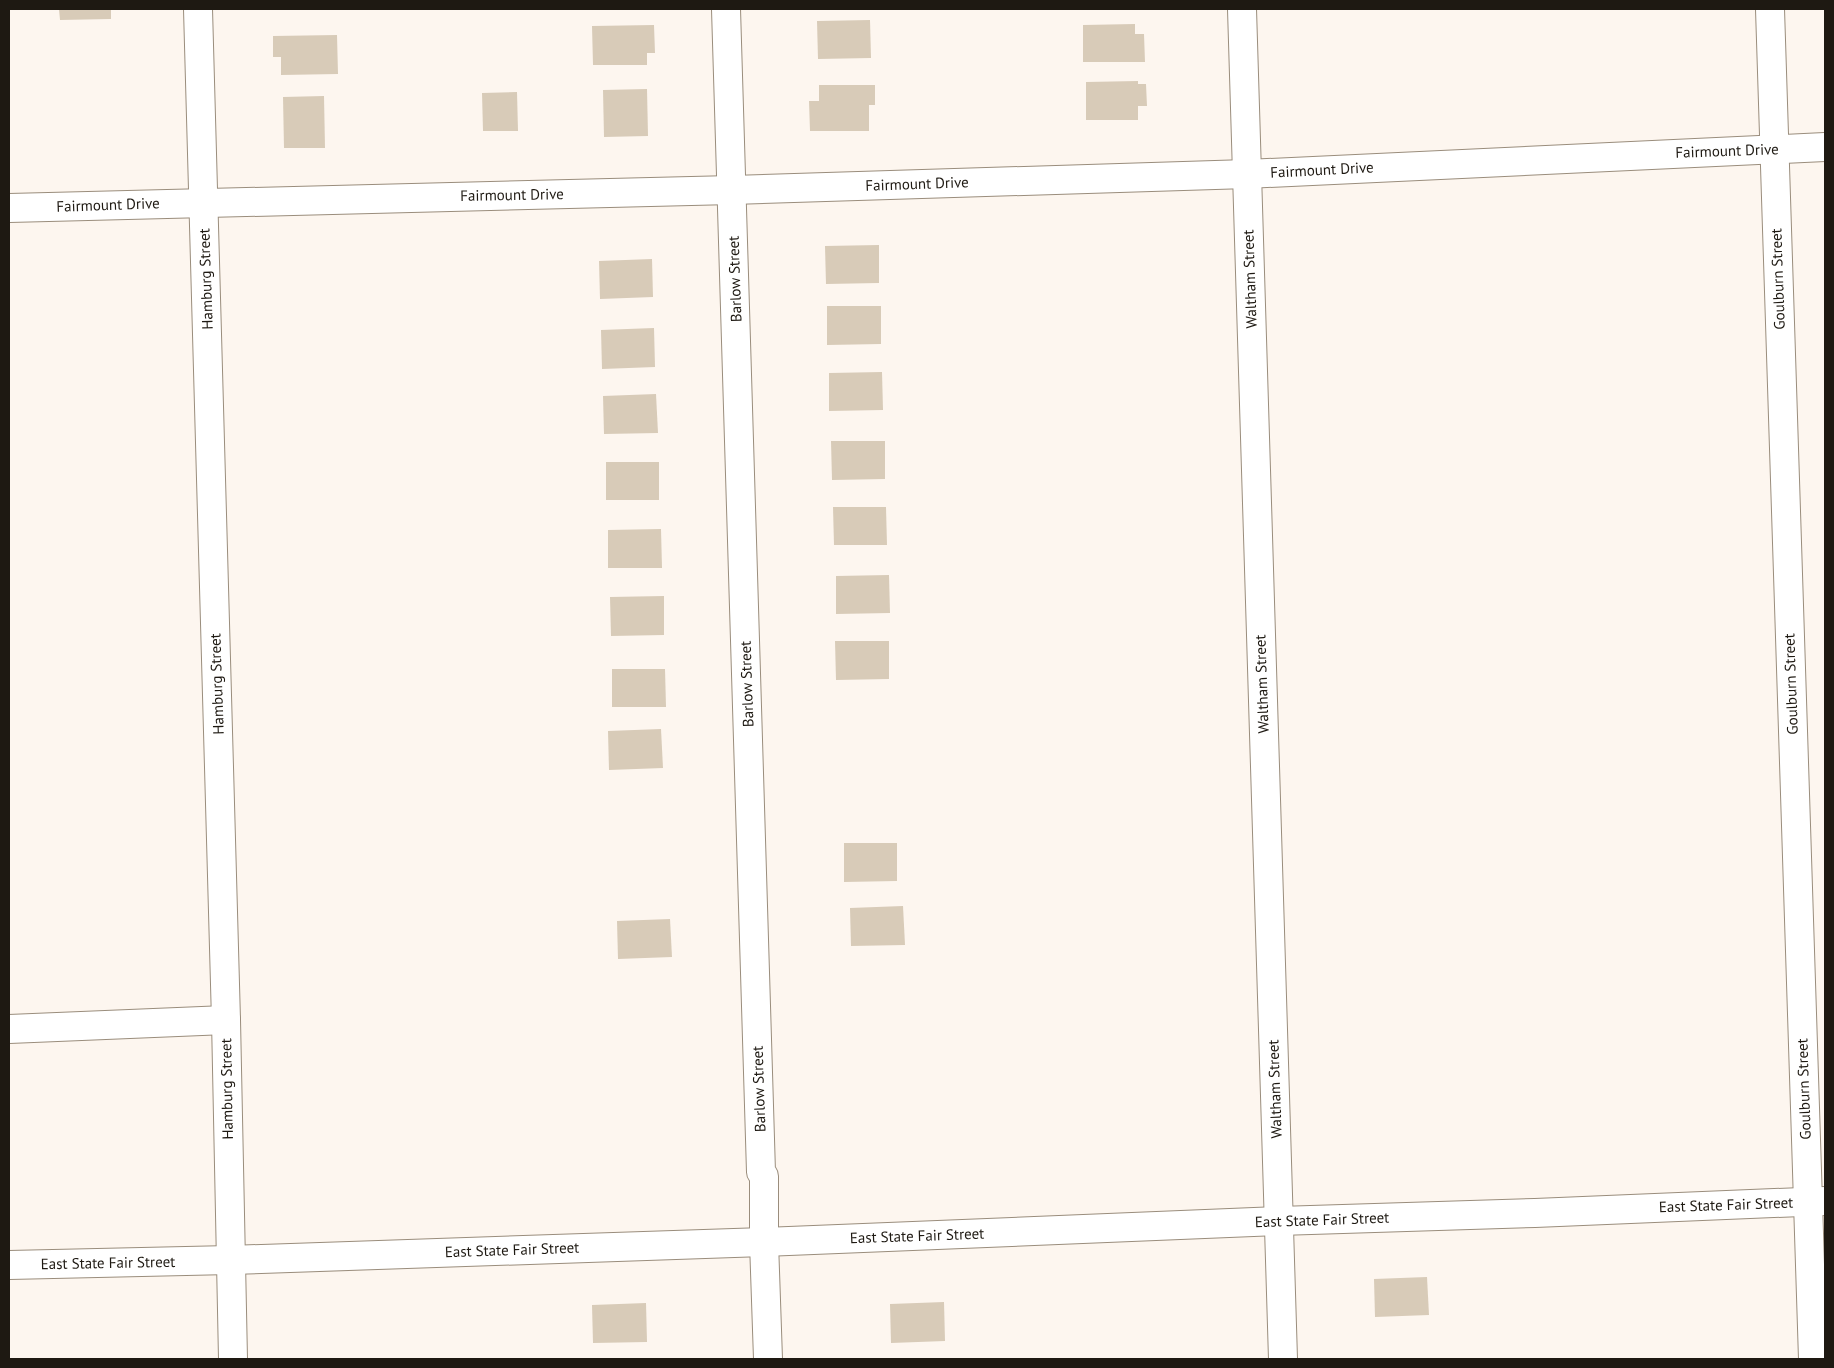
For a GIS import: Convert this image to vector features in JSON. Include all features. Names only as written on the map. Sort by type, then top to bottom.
[{"type":"street","name":"Hamburg Street","points":[[198,9],[226,1020],[233,1359]]},
{"type":"street","name":"Barlow Street","points":[[726,9],[761,1172],[764,1176],[768,1359]]},
{"type":"street","name":"Waltham Street","points":[[1242,9],[1283,1359]]},
{"type":"street","name":"Goulburn Street","points":[[1770,9],[1774,150],[1817,1202],[1813,1359]]},
{"type":"street","name":"Fairmount Drive","points":[[9,208],[732,190],[1247,174],[1825,147]]},
{"type":"street","points":[[9,1028],[226,1020]]},
{"type":"street","name":"East State Fair Street","points":[[9,1265],[230,1260],[764,1242],[1817,1202]]},
{"type":"building","points":[[59,9],[111,9],[111,19],[60,20]]},
{"type":"building","points":[[870,20],[871,58],[818,59],[817,21]]},
{"type":"building","points":[[1135,24],[1135,34],[1144,34],[1145,62],[1083,62],[1083,25]]},
{"type":"building","points":[[654,25],[655,53],[647,53],[647,65],[593,65],[592,26]]},
{"type":"building","points":[[337,35],[338,74],[281,75],[281,57],[273,57],[273,36]]},
{"type":"building","points":[[1138,81],[1138,84],[1146,84],[1147,106],[1138,106],[1138,120],[1086,120],[1086,82]]},
{"type":"building","points":[[819,85],[875,85],[875,105],[869,105],[869,131],[810,131],[809,101],[819,101]]},
{"type":"building","points":[[647,89],[648,136],[604,137],[603,90]]},
{"type":"building","points":[[517,92],[518,131],[483,131],[482,93]]},
{"type":"building","points":[[324,96],[325,148],[284,148],[283,97]]},
{"type":"building","points":[[879,245],[879,283],[826,284],[825,246]]},
{"type":"building","points":[[652,259],[653,297],[600,299],[599,261]]},
{"type":"building","points":[[827,306],[881,306],[881,344],[827,345]]},
{"type":"building","points":[[654,328],[655,367],[602,369],[601,330]]},
{"type":"building","points":[[882,372],[883,410],[829,411],[829,373]]},
{"type":"building","points":[[656,394],[658,433],[604,434],[603,396]]},
{"type":"building","points":[[831,441],[885,441],[885,479],[832,480]]},
{"type":"building","points":[[606,462],[659,462],[659,500],[606,500]]},
{"type":"building","points":[[833,507],[886,507],[887,545],[834,545]]},
{"type":"building","points":[[661,529],[662,568],[608,568],[608,530]]},
{"type":"building","points":[[889,575],[890,613],[836,614],[836,576]]},
{"type":"building","points":[[664,596],[664,635],[611,636],[610,597]]},
{"type":"building","points":[[835,641],[889,641],[889,679],[836,680]]},
{"type":"building","points":[[612,669],[665,669],[666,707],[612,707]]},
{"type":"building","points":[[661,729],[663,768],[609,770],[608,731]]},
{"type":"building","points":[[844,843],[897,843],[897,881],[844,882]]},
{"type":"building","points":[[903,906],[905,945],[851,946],[850,908]]},
{"type":"building","points":[[670,919],[672,957],[618,959],[617,921]]},
{"type":"building","points":[[1427,1277],[1429,1315],[1375,1317],[1374,1279]]},
{"type":"building","points":[[944,1302],[945,1341],[891,1343],[890,1304]]},
{"type":"building","points":[[646,1303],[647,1342],[593,1343],[592,1305]]}]
